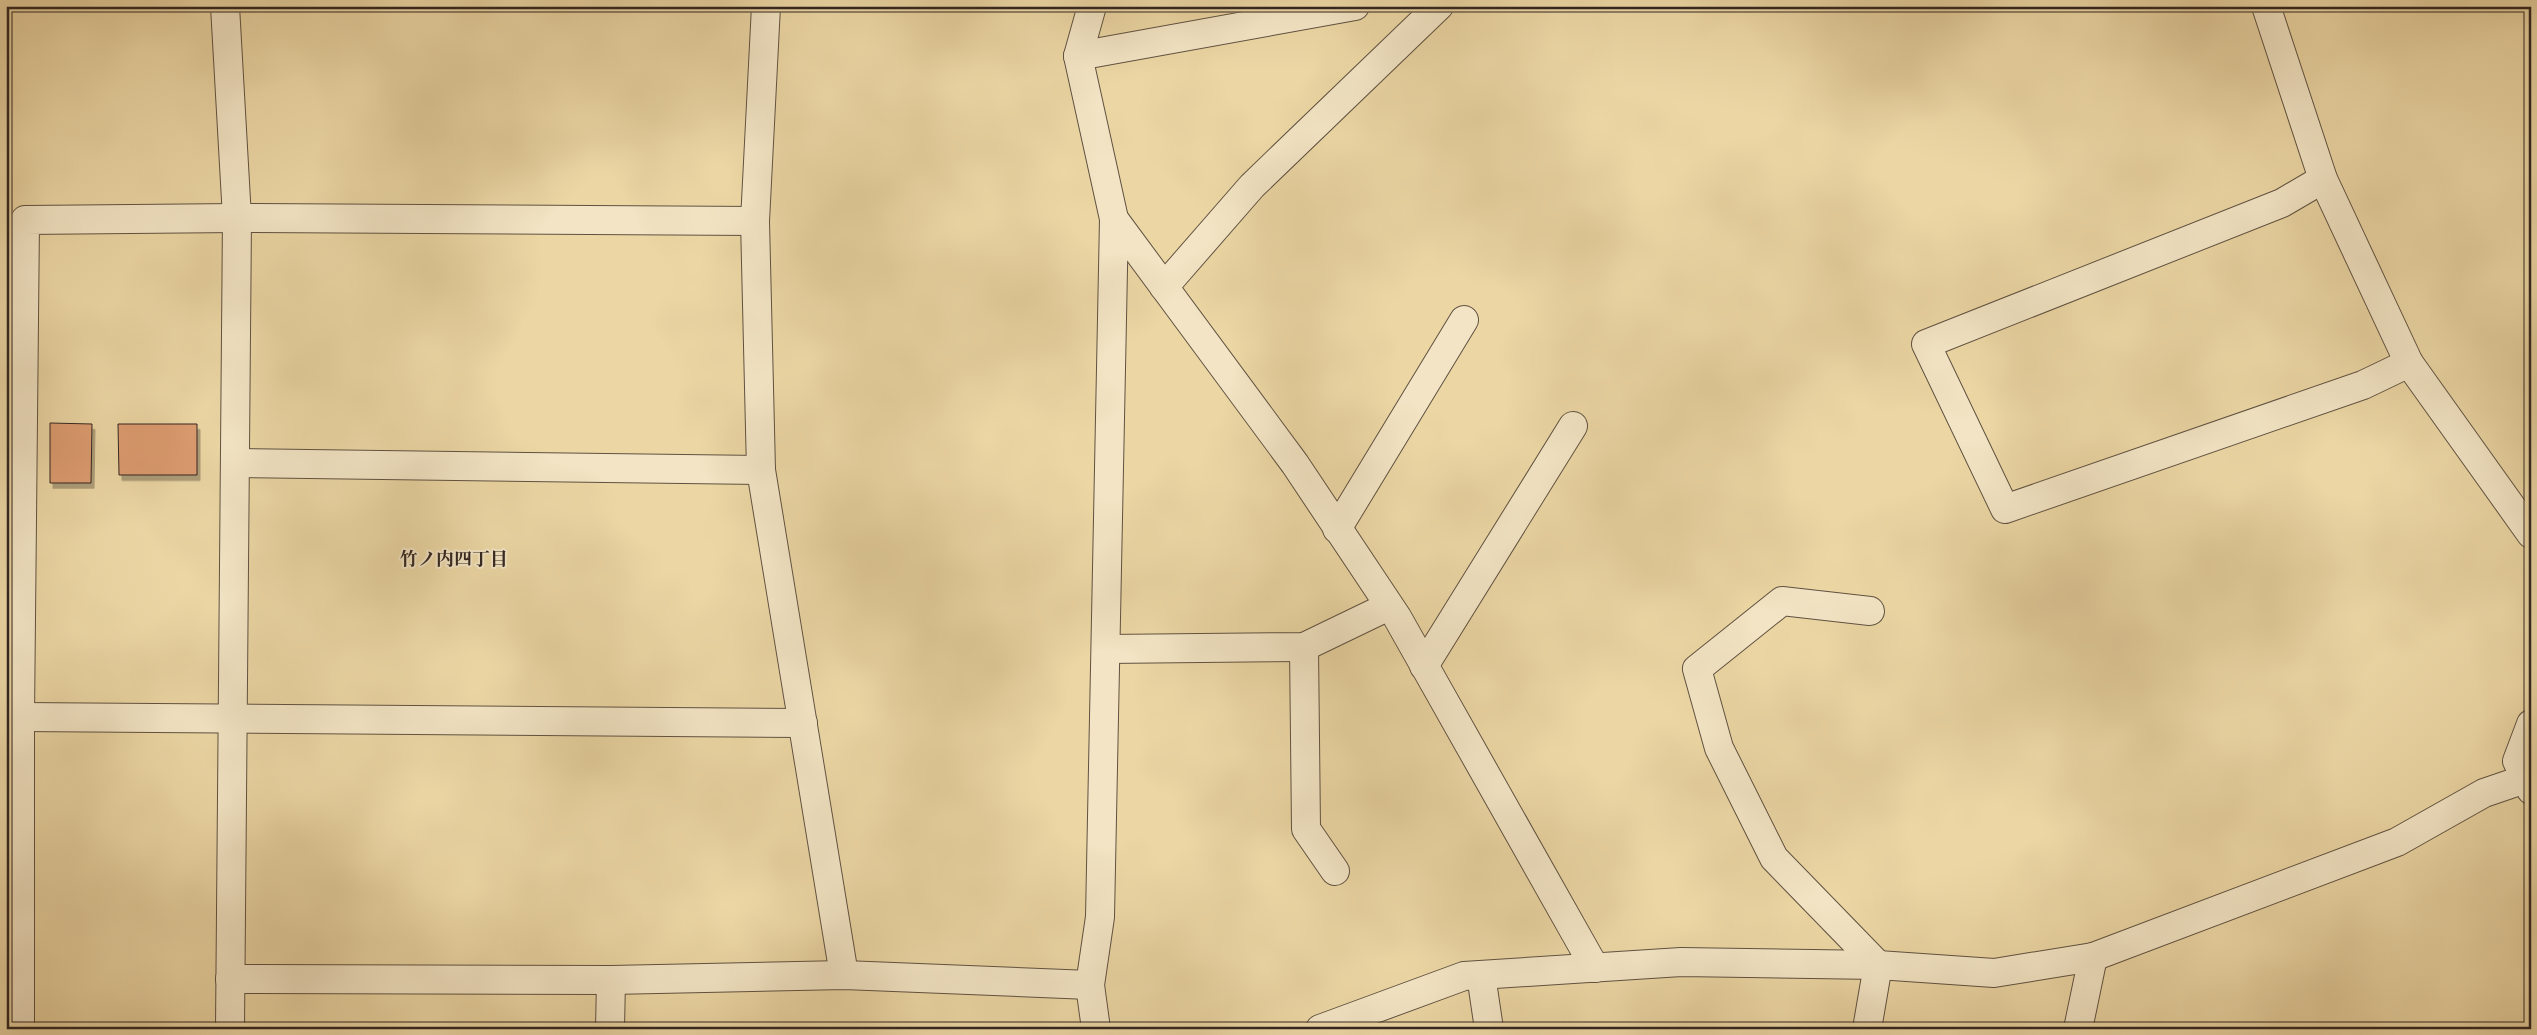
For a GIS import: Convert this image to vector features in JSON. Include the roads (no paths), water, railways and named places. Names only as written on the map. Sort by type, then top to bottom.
[{"type":"street","points":[[226,6],[237,218],[230,1029]]},
{"type":"street","points":[[766,6],[755,221],[761,470],[844,975]]},
{"type":"street","points":[[1092,6],[1078,56],[1114,219],[1100,917],[1090,985],[1096,1029]]},
{"type":"street","points":[[1078,56],[1355,6]]},
{"type":"street","points":[[1164,287],[1252,186],[1439,6]]},
{"type":"street","points":[[2266,6],[2323,179],[2409,363],[2531,534]]},
{"type":"street","points":[[2323,179],[2282,203],[1926,344],[2005,509],[2363,385],[2409,363]]},
{"type":"street","points":[[20,1029],[20,717],[25,220],[237,218],[755,221]]},
{"type":"street","points":[[1114,219],[1295,464],[1389,606],[1595,968]]},
{"type":"street","points":[[1337,528],[1464,320]]},
{"type":"street","points":[[1424,666],[1573,426]]},
{"type":"street","points":[[236,463],[761,470]]},
{"type":"street","points":[[1870,611],[1782,601],[1697,669],[1719,748],[1774,858],[1878,965]]},
{"type":"street","points":[[1106,649],[1304,647],[1389,606]]},
{"type":"street","points":[[1304,647],[1306,829],[1335,870]]},
{"type":"street","points":[[20,717],[803,723]]},
{"type":"street","points":[[1320,1029],[1464,976],[1681,962],[1878,965],[1994,973],[2093,957],[2397,842],[2484,793],[2528,785],[2517,761],[2531,724]]},
{"type":"street","points":[[2078,1029],[2093,957]]},
{"type":"street","points":[[1867,1029],[1878,965]]},
{"type":"street","points":[[230,978],[611,980],[844,975],[1090,985]]},
{"type":"street","points":[[1480,975],[1489,1029]]},
{"type":"street","points":[[610,1029],[611,980]]},
{"type":"district","name":"竹ノ内四丁目","points":[[454,559]]}]
